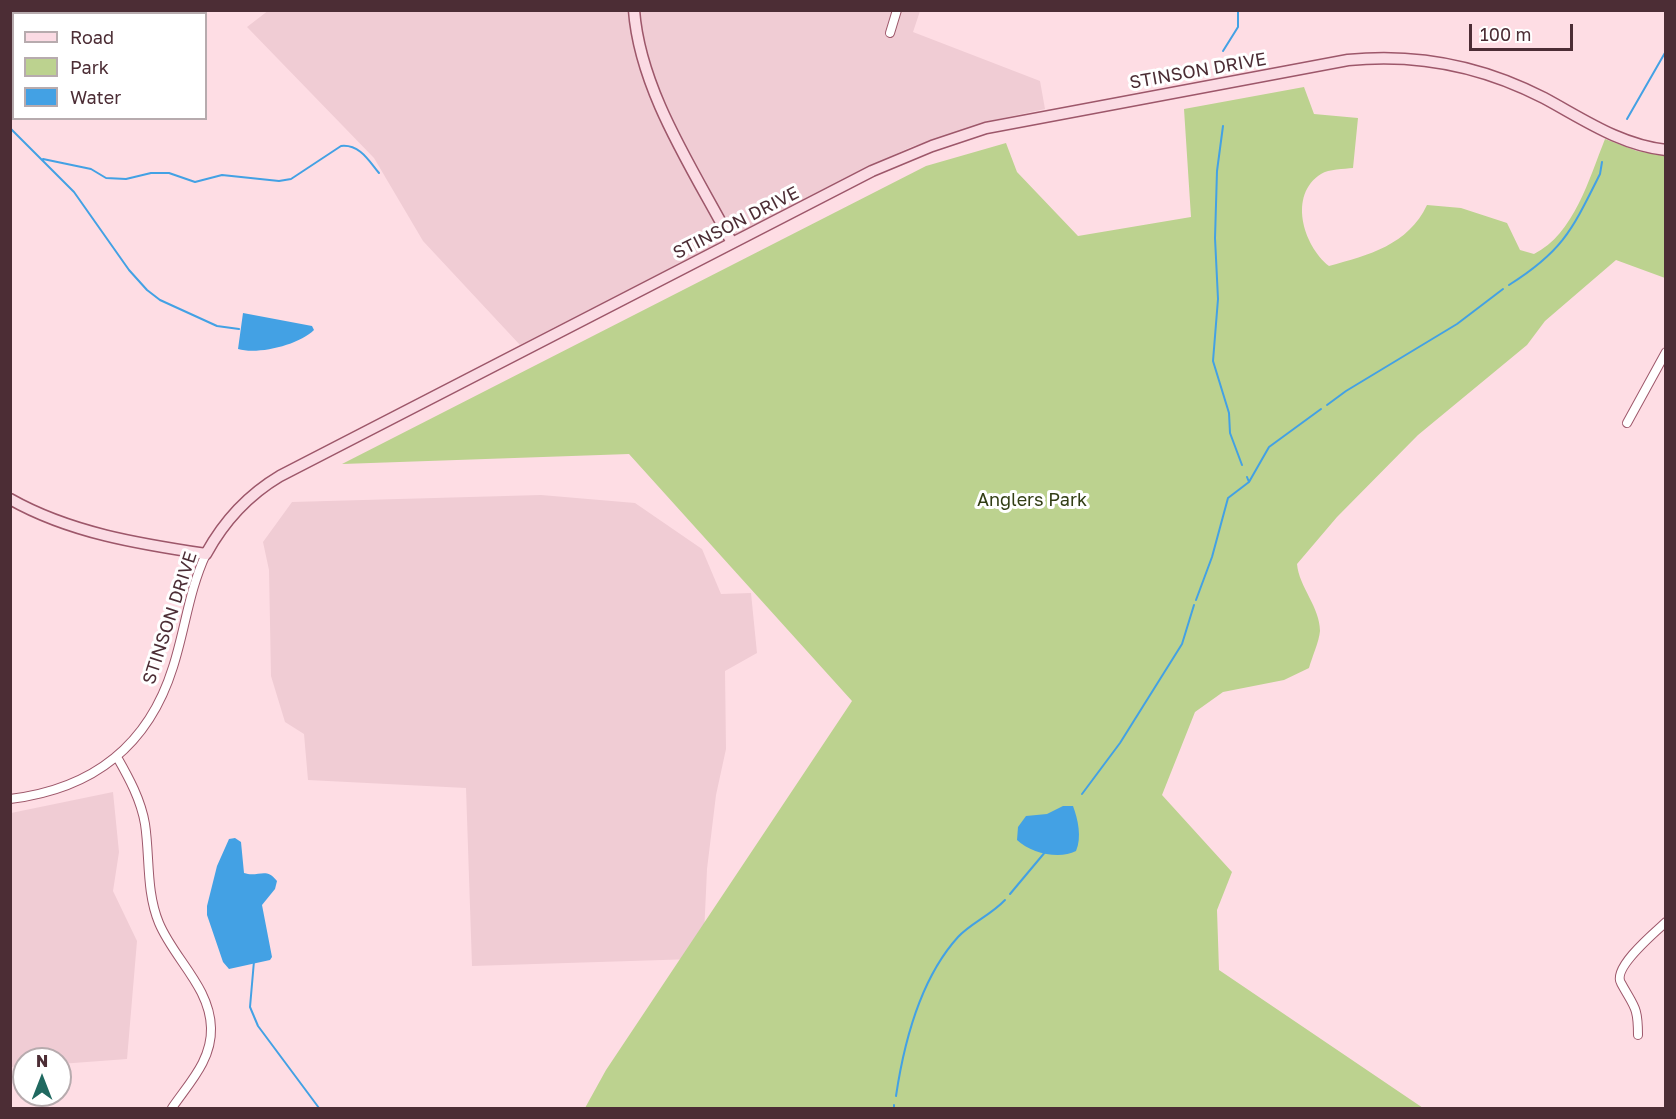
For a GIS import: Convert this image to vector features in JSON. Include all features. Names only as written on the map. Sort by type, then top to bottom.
[{"type":"street","points":[[634,10],[642,56],[655,94],[732,243]]},
{"type":"street","points":[[890,33],[897,10]]},
{"type":"street","name":"STINSON DRIVE","points":[[10,800],[65,788],[95,773],[117,757],[150,718],[165,690],[206,554],[232,516],[255,493],[274,480],[872,171],[961,136],[1019,121],[1348,60],[1399,58],[1468,68],[1520,87],[1611,135],[1641,146],[1665,150]]},
{"type":"street","points":[[1627,423],[1665,352]]},
{"type":"street","points":[[10,499],[44,516],[83,530],[206,554]]},
{"type":"street","points":[[117,757],[136,795],[142,814],[152,898],[158,918],[171,945],[202,993],[210,1017],[211,1035],[207,1054],[172,1108]]},
{"type":"street","points":[[1638,1035],[1636,1008],[1619,982],[1620,970],[1665,922]]},
{"type":"shaded area","points":[[269,10],[920,11],[913,32],[1040,81],[1045,109],[994,120],[911,147],[861,170],[520,345],[423,241],[374,158],[247,27]]},
{"type":"shaded area","points":[[541,495],[635,503],[702,549],[721,594],[751,593],[757,653],[725,671],[726,749],[716,795],[707,869],[704,935],[694,959],[472,966],[466,788],[308,780],[304,734],[285,722],[271,676],[269,570],[263,542],[292,502]]},
{"type":"shaded area","points":[[113,792],[119,852],[113,891],[137,941],[127,1059],[72,1063],[72,1047],[12,1047],[11,1067],[11,813]]},
{"type":"green space","name":"Anglers Park","points":[[1304,87],[1314,114],[1358,118],[1353,168],[1332,170],[1321,174],[1311,183],[1302,207],[1306,233],[1312,246],[1329,266],[1373,252],[1398,239],[1419,219],[1427,205],[1461,208],[1507,223],[1520,250],[1534,254],[1548,245],[1570,219],[1586,188],[1605,139],[1637,151],[1665,156],[1665,278],[1616,260],[1545,321],[1527,345],[1418,435],[1337,517],[1297,564],[1301,581],[1319,622],[1320,631],[1309,668],[1284,680],[1223,692],[1195,712],[1162,795],[1232,872],[1217,910],[1219,970],[1423,1108],[585,1108],[606,1070],[852,701],[629,454],[342,464],[926,166],[1006,143],[1017,172],[1078,236],[1191,217],[1184,109]]},
{"type":"water","points":[[243,313],[312,326],[314,330],[289,344],[267,350],[246,351],[238,349]]},
{"type":"water","points":[[1063,806],[1073,806],[1079,828],[1076,851],[1062,855],[1045,854],[1017,840],[1018,827],[1026,816],[1047,814]]},
{"type":"water","points":[[235,838],[241,842],[244,873],[265,873],[277,881],[275,889],[262,905],[272,957],[270,960],[229,969],[223,962],[207,915],[207,906],[217,866],[229,839]]},
{"type":"waterway","points":[[1223,51],[1238,27],[1238,10]]},
{"type":"waterway","points":[[1627,119],[1666,51]]},
{"type":"waterway","points":[[1223,126],[1217,171],[1215,238],[1218,299],[1213,361],[1229,413],[1230,433],[1242,465]]},
{"type":"waterway","points":[[10,128],[74,192],[129,270],[147,290],[160,300],[217,326],[239,329]]},
{"type":"waterway","points":[[43,159],[91,169],[106,178],[126,179],[151,173],[169,173],[195,182],[222,175],[279,181],[291,179],[341,146],[348,146],[359,150],[379,173]]},
{"type":"waterway","points":[[1509,285],[1542,261],[1564,238],[1582,210],[1600,174],[1602,162]]},
{"type":"waterway","points":[[1327,405],[1346,391],[1457,324],[1503,289]]},
{"type":"waterway","points":[[1196,600],[1212,557],[1228,498],[1249,482],[1269,447],[1321,409]]},
{"type":"waterway","points":[[1247,477],[1249,482]]},
{"type":"waterway","points":[[1082,794],[1120,743],[1182,644],[1194,605]]},
{"type":"waterway","points":[[1010,894],[1046,851]]},
{"type":"waterway","points":[[896,1096],[909,1033],[933,972],[958,937],[1005,900]]},
{"type":"waterway","points":[[254,961],[250,1007],[258,1026],[319,1108]]}]
